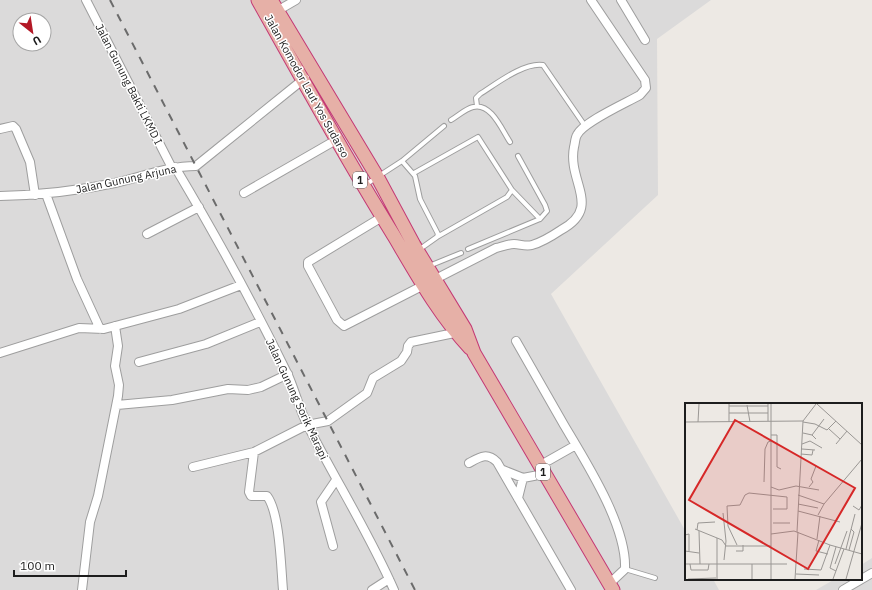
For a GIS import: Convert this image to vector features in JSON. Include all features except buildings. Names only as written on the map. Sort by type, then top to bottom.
[{"type":"highway","name":"Jalan Komodor Laut Yos Sudarso","points":[[258,0],[363,186],[382,217],[422,270],[461,331],[541,470],[611,587]]},
{"type":"highway","name":"Jalan Komodor Laut Yos Sudarso","points":[[274,5],[378,178],[418,250],[422,270]]},
{"type":"street","name":"Jalan Gunung Bakti LKMD I","points":[[86,0],[174,167]]},
{"type":"street","points":[[274,5],[296,0]]},
{"type":"street","points":[[382,217],[308,262],[308,266],[341,325],[347,326],[496,248],[514,244],[529,246],[542,242],[566,228],[577,218],[583,207],[580,190],[574,173],[573,154],[576,135],[585,126],[640,95],[646,88],[644,80],[591,0]]},
{"type":"street","points":[[621,0],[645,40]]},
{"type":"street","name":"Jalan Gunung Arjuna","points":[[0,196],[46,194],[114,183],[174,167],[196,166],[303,80],[315,73]]},
{"type":"street","points":[[0,129],[13,126],[16,129],[30,162],[35,195]]},
{"type":"street","points":[[244,193],[336,140]]},
{"type":"street","name":"Jalan Gunung Sorik Marapi","points":[[174,167],[199,207],[288,374],[307,425],[336,480],[352,505],[390,579],[394,590]]},
{"type":"street","points":[[46,194],[77,279],[100,329]]},
{"type":"street","points":[[147,234],[199,207]]},
{"type":"street","points":[[0,353],[79,328],[100,329],[115,326],[200,302],[241,285]]},
{"type":"street","points":[[139,362],[206,344],[260,322]]},
{"type":"street","points":[[82,590],[90,522],[98,496],[117,404],[119,385],[114,366],[118,346],[115,326]]},
{"type":"street","points":[[193,467],[254,452],[307,425],[328,421],[352,402],[363,397],[373,378],[405,357],[408,346],[411,342],[461,331]]},
{"type":"street","points":[[516,341],[596,480],[616,525],[625,558],[624,569],[611,587]]},
{"type":"street","points":[[117,404],[172,400],[228,389],[248,390],[288,374]]},
{"type":"street","points":[[503,470],[523,478],[541,470],[576,445]]},
{"type":"street","points":[[254,452],[249,492],[251,496],[267,496],[270,502],[277,526],[283,590]]},
{"type":"street","points":[[469,464],[486,455],[492,456],[503,470],[571,590]]},
{"type":"street","points":[[518,498],[523,478]]},
{"type":"street","points":[[333,546],[321,502],[336,480]]},
{"type":"street","points":[[862,579],[872,573]]},
{"type":"street","points":[[372,590],[390,579]]},
{"type":"street","points":[[843,590],[860,580]]},
{"type":"lane","points":[[477,106],[476,98],[480,94],[524,68],[538,64],[543,65],[585,126]]},
{"type":"lane","points":[[451,120],[466,110],[477,106],[494,116],[510,142]]},
{"type":"lane","points":[[363,186],[378,178],[402,161],[444,126]]},
{"type":"lane","points":[[414,173],[478,137],[512,190],[540,219]]},
{"type":"lane","points":[[468,249],[540,219],[545,214],[546,208],[518,156]]},
{"type":"lane","points":[[402,161],[414,173],[420,199],[438,234],[437,238]]},
{"type":"lane","points":[[418,250],[506,197],[512,190]]},
{"type":"lane","points":[[422,270],[462,252]]},
{"type":"lane","points":[[624,569],[655,578]]},
{"type":"shaded area","points":[[0,0],[711,0],[657,39],[658,195],[551,294],[685,530],[685,580],[714,580],[719,590],[0,590]]},
{"type":"shaded area","points":[[872,558],[872,590],[816,590],[833,580],[862,580],[862,564]]},
{"type":"railway","points":[[110,0],[415,590]]}]
